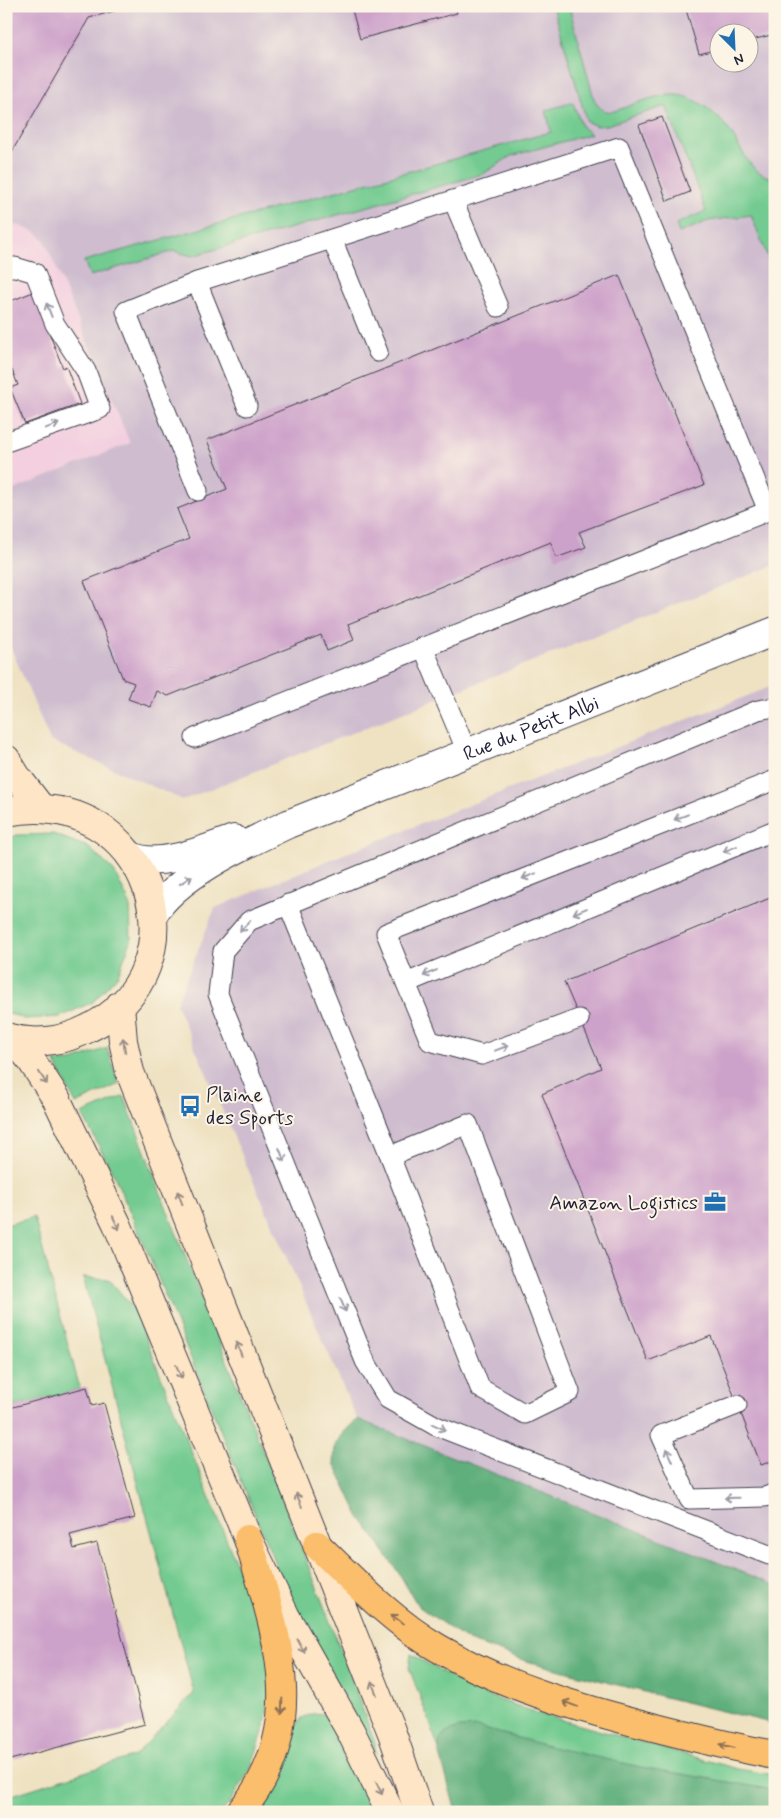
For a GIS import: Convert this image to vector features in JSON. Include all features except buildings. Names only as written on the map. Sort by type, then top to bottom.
[{"type":"highway","points":[[240,1812],[250,1800],[266,1770],[277,1741],[282,1706],[279,1650],[271,1614],[248,1539]]},
{"type":"highway","points":[[317,1545],[395,1618],[437,1647],[480,1670],[578,1707],[735,1748],[775,1755]]},
{"type":"main road","points":[[6,759],[41,808]]},
{"type":"main road","points":[[6,812],[41,808],[73,814],[103,828],[130,855],[144,879],[153,915],[152,946],[147,962],[132,993],[108,1017],[95,1026],[65,1038],[32,1042],[10,1038]]},
{"type":"main road","points":[[120,1005],[123,1041],[130,1072],[392,1733],[419,1812]]},
{"type":"main road","points":[[10,1038],[31,1060],[56,1098],[117,1224],[248,1539],[286,1617],[351,1732],[390,1812]]},
{"type":"street","name":"Rue du Petit Albi","points":[[153,915],[172,891],[187,880],[246,845],[288,824],[775,631]]},
{"type":"street","name":"Rue du Petit Albi","points":[[130,855],[135,858],[165,860],[288,824]]},
{"type":"lane","points":[[194,738],[423,647],[771,518],[619,147],[196,282],[126,311],[198,491]]},
{"type":"lane","points":[[453,200],[498,307]]},
{"type":"lane","points":[[332,239],[378,352]]},
{"type":"lane","points":[[6,267],[15,266],[35,273],[55,324],[86,371],[100,409],[6,442]]},
{"type":"lane","points":[[196,282],[247,406]]},
{"type":"lane","points":[[423,647],[467,752]]},
{"type":"lane","points":[[775,707],[758,710],[249,921],[223,951],[218,994],[365,1361],[388,1399],[436,1426],[687,1524],[769,1555],[775,1555]]},
{"type":"lane","points":[[579,1019],[482,1055],[430,1041],[386,933],[775,780]]},
{"type":"lane","points":[[406,983],[775,830]]},
{"type":"lane","points":[[288,904],[390,1156],[480,1388],[525,1414],[570,1392],[468,1124],[390,1156]]},
{"type":"lane","points":[[737,1405],[661,1436],[689,1499],[765,1497],[775,1493]]},
{"type":"shaded area","points":[[6,6],[775,6],[775,565],[183,800],[50,741],[6,636],[6,493],[130,443],[45,241],[35,232],[20,226],[6,224]]},
{"type":"shaded area","points":[[6,224],[20,226],[35,232],[45,241],[130,443],[6,493]]},
{"type":"shaded area","points":[[775,685],[775,1585],[357,1419],[176,1004],[215,908],[334,858]]},
{"type":"green space","points":[[553,6],[569,6],[594,99],[600,108],[605,111],[615,111],[664,95],[680,95],[689,98],[698,102],[722,121],[754,168],[775,179],[775,275],[751,215],[708,221],[679,233],[676,224],[706,211],[666,106],[607,125],[597,126],[587,122]]},
{"type":"green space","points":[[573,103],[582,127],[591,134],[511,156],[483,174],[192,256],[174,251],[90,276],[84,261],[551,132],[546,110]]},
{"type":"green space","points":[[53,834],[88,847],[114,871],[130,904],[131,941],[118,975],[93,1002],[60,1017],[24,1019],[6,1012],[6,840],[17,835]]},
{"type":"green space","points":[[107,1048],[119,1084],[76,1104],[55,1062],[72,1061]]},
{"type":"green space","points":[[124,1096],[314,1580],[375,1743],[376,1754],[286,1590],[147,1251],[113,1173],[82,1114]]},
{"type":"green space","points":[[34,1217],[80,1389],[6,1409],[6,1225]]},
{"type":"green space","points":[[83,1277],[109,1279],[134,1309],[260,1623],[272,1676],[265,1726],[250,1770],[222,1812],[6,1812],[6,1797],[135,1756],[194,1693]]},
{"type":"green space","points":[[357,1419],[775,1585],[775,1724],[530,1662],[468,1641],[418,1606],[400,1575],[358,1514],[334,1463],[335,1446],[341,1435]]},
{"type":"green space","points":[[411,1654],[475,1691],[540,1714],[738,1769],[775,1775],[775,1812],[456,1812],[446,1771],[409,1668]]},
{"type":"green space","points":[[314,1713],[324,1714],[349,1750],[377,1812],[255,1812],[269,1794],[293,1729],[302,1718]]},
{"type":"green space","points":[[477,1727],[556,1748],[641,1767],[775,1790],[775,1812],[456,1812],[439,1751],[440,1739],[446,1733],[459,1728]]},
{"type":"place","name":"Plaine des Sports","points":[[190,1106]]},
{"type":"place","name":"Amazon Logistics","points":[[715,1202]]}]
